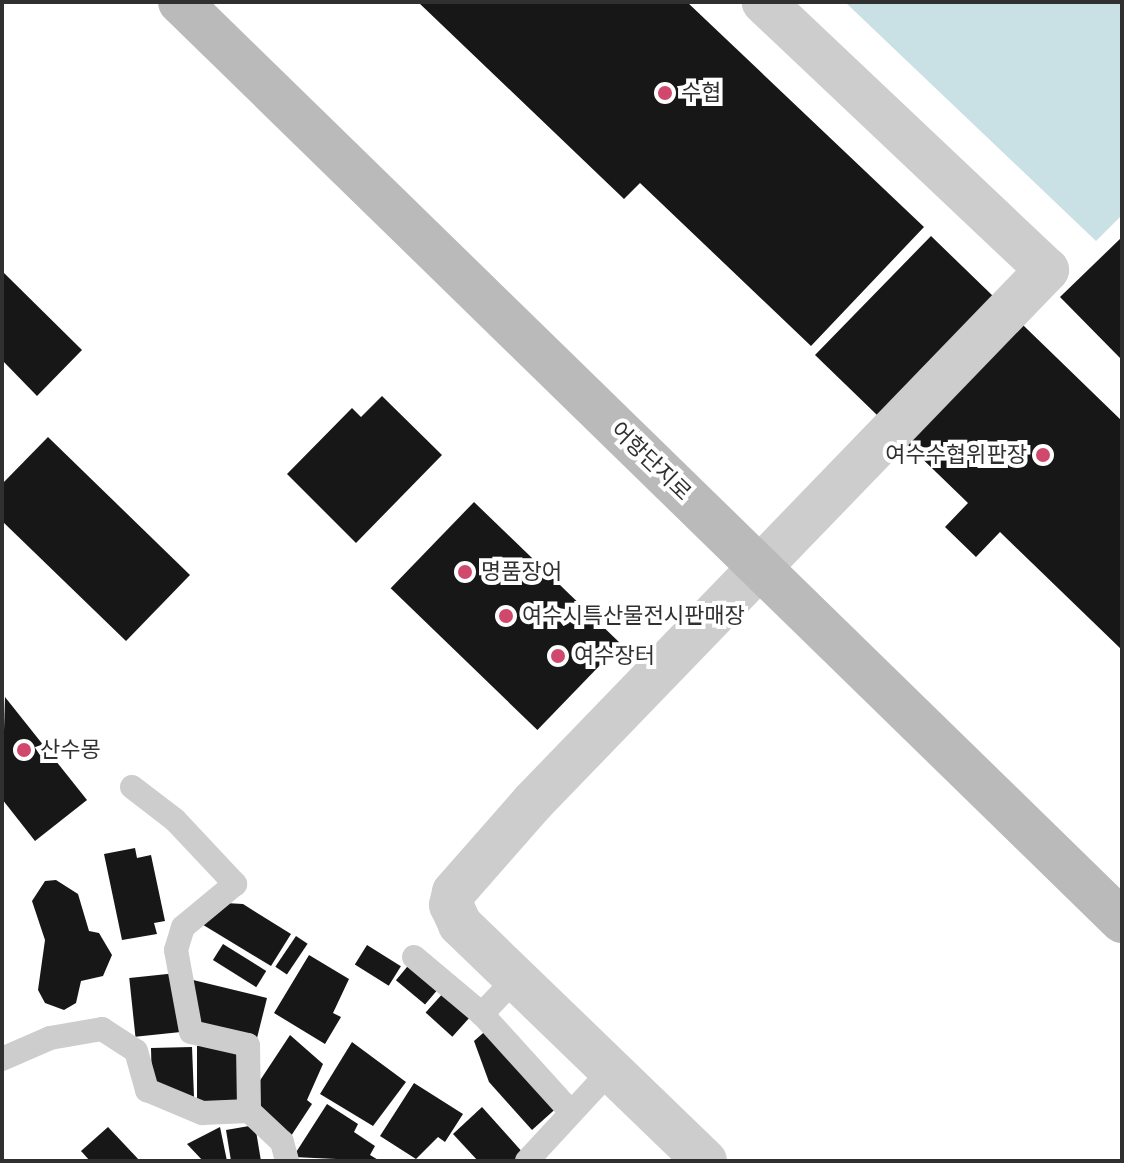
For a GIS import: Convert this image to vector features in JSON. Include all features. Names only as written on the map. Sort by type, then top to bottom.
[{"type":"street","name":"어항단지로","points":[[180,2],[1122,921]]},
{"type":"street","points":[[705,1161],[456,918],[451,905],[456,885],[1047,270],[764,2]]},
{"type":"lane","points":[[132,787],[175,820],[235,884],[183,927],[176,950],[191,1032],[248,1045],[249,1111]]},
{"type":"lane","points":[[414,957],[482,1014],[569,1110]]},
{"type":"lane","points":[[482,1014],[516,978]]},
{"type":"lane","points":[[2,1059],[50,1038],[102,1029],[136,1051],[147,1090],[202,1113],[249,1111],[282,1142],[287,1161]]},
{"type":"lane","points":[[527,1161],[569,1110],[611,1070]]},
{"type":"water","points":[[845,2],[1122,2],[1122,215],[1096,241]]},
{"type":"building","points":[[418,2],[687,2],[924,227],[811,346],[640,183],[624,199]]},
{"type":"building","points":[[931,236],[1122,421],[1122,650],[1000,532],[976,557],[945,527],[968,503],[815,355]]},
{"type":"building","points":[[1122,237],[1122,360],[1060,297]]},
{"type":"building","points":[[2,271],[82,350],[37,396],[2,360]]},
{"type":"building","points":[[382,396],[442,455],[356,543],[287,474],[352,408],[361,417]]},
{"type":"building","points":[[48,437],[190,575],[126,641],[2,521],[2,484]]},
{"type":"building","name":"여수시특산물전시판매장","points":[[474,502],[621,644],[537,730],[391,588]]},
{"type":"building","name":"산수몽","points":[[5,697],[87,800],[35,841],[2,799]]},
{"type":"building","points":[[135,848],[137,858],[151,855],[165,921],[154,923],[157,934],[122,940],[104,854]]},
{"type":"building","points":[[56,880],[78,894],[89,931],[99,933],[112,955],[103,976],[81,981],[76,1003],[64,1010],[45,1003],[38,990],[45,940],[32,901],[45,881]]},
{"type":"building","points":[[225,903],[243,904],[291,934],[271,966],[200,923]]},
{"type":"building","points":[[296,936],[308,944],[287,975],[275,967]]},
{"type":"building","points":[[223,944],[266,971],[256,987],[213,960]]},
{"type":"building","points":[[367,945],[401,966],[389,986],[355,965]]},
{"type":"building","points":[[309,955],[349,979],[333,1013],[341,1017],[325,1044],[274,1013]]},
{"type":"building","points":[[412,961],[441,985],[425,1005],[396,980]]},
{"type":"building","points":[[177,973],[183,1032],[135,1037],[129,978]]},
{"type":"building","points":[[189,979],[267,998],[257,1038],[194,1029]]},
{"type":"building","points":[[445,991],[472,1015],[452,1037],[426,1013]]},
{"type":"building","points":[[490,1027],[561,1104],[532,1130],[489,1082],[474,1041]]},
{"type":"building","points":[[290,1035],[323,1064],[307,1100],[312,1104],[291,1136],[256,1113],[259,1082]]},
{"type":"building","points":[[352,1042],[406,1082],[373,1126],[320,1094]]},
{"type":"building","points":[[197,1046],[241,1046],[241,1105],[197,1105]]},
{"type":"building","points":[[192,1047],[194,1097],[172,1098],[152,1086],[151,1048]]},
{"type":"building","points":[[414,1083],[463,1114],[445,1142],[438,1137],[416,1159],[380,1136]]},
{"type":"building","points":[[327,1104],[358,1124],[354,1132],[375,1146],[370,1155],[380,1161],[293,1157]]},
{"type":"building","points":[[482,1107],[524,1154],[516,1161],[478,1161],[453,1134]]},
{"type":"building","points":[[255,1125],[261,1161],[231,1161],[226,1130]]},
{"type":"building","points":[[108,1127],[140,1161],[90,1161],[81,1151]]},
{"type":"building","points":[[220,1127],[227,1161],[203,1161],[187,1144]]},
{"type":"place","name":"수협","points":[[665,93]]},
{"type":"place","name":"여수수협위판장","points":[[1043,455]]},
{"type":"place","name":"명품장어","points":[[465,572]]},
{"type":"place","name":"여수시특산물전시판매장","points":[[506,616]]},
{"type":"place","name":"여수장터","points":[[558,656]]},
{"type":"place","name":"산수몽","points":[[24,750]]}]
